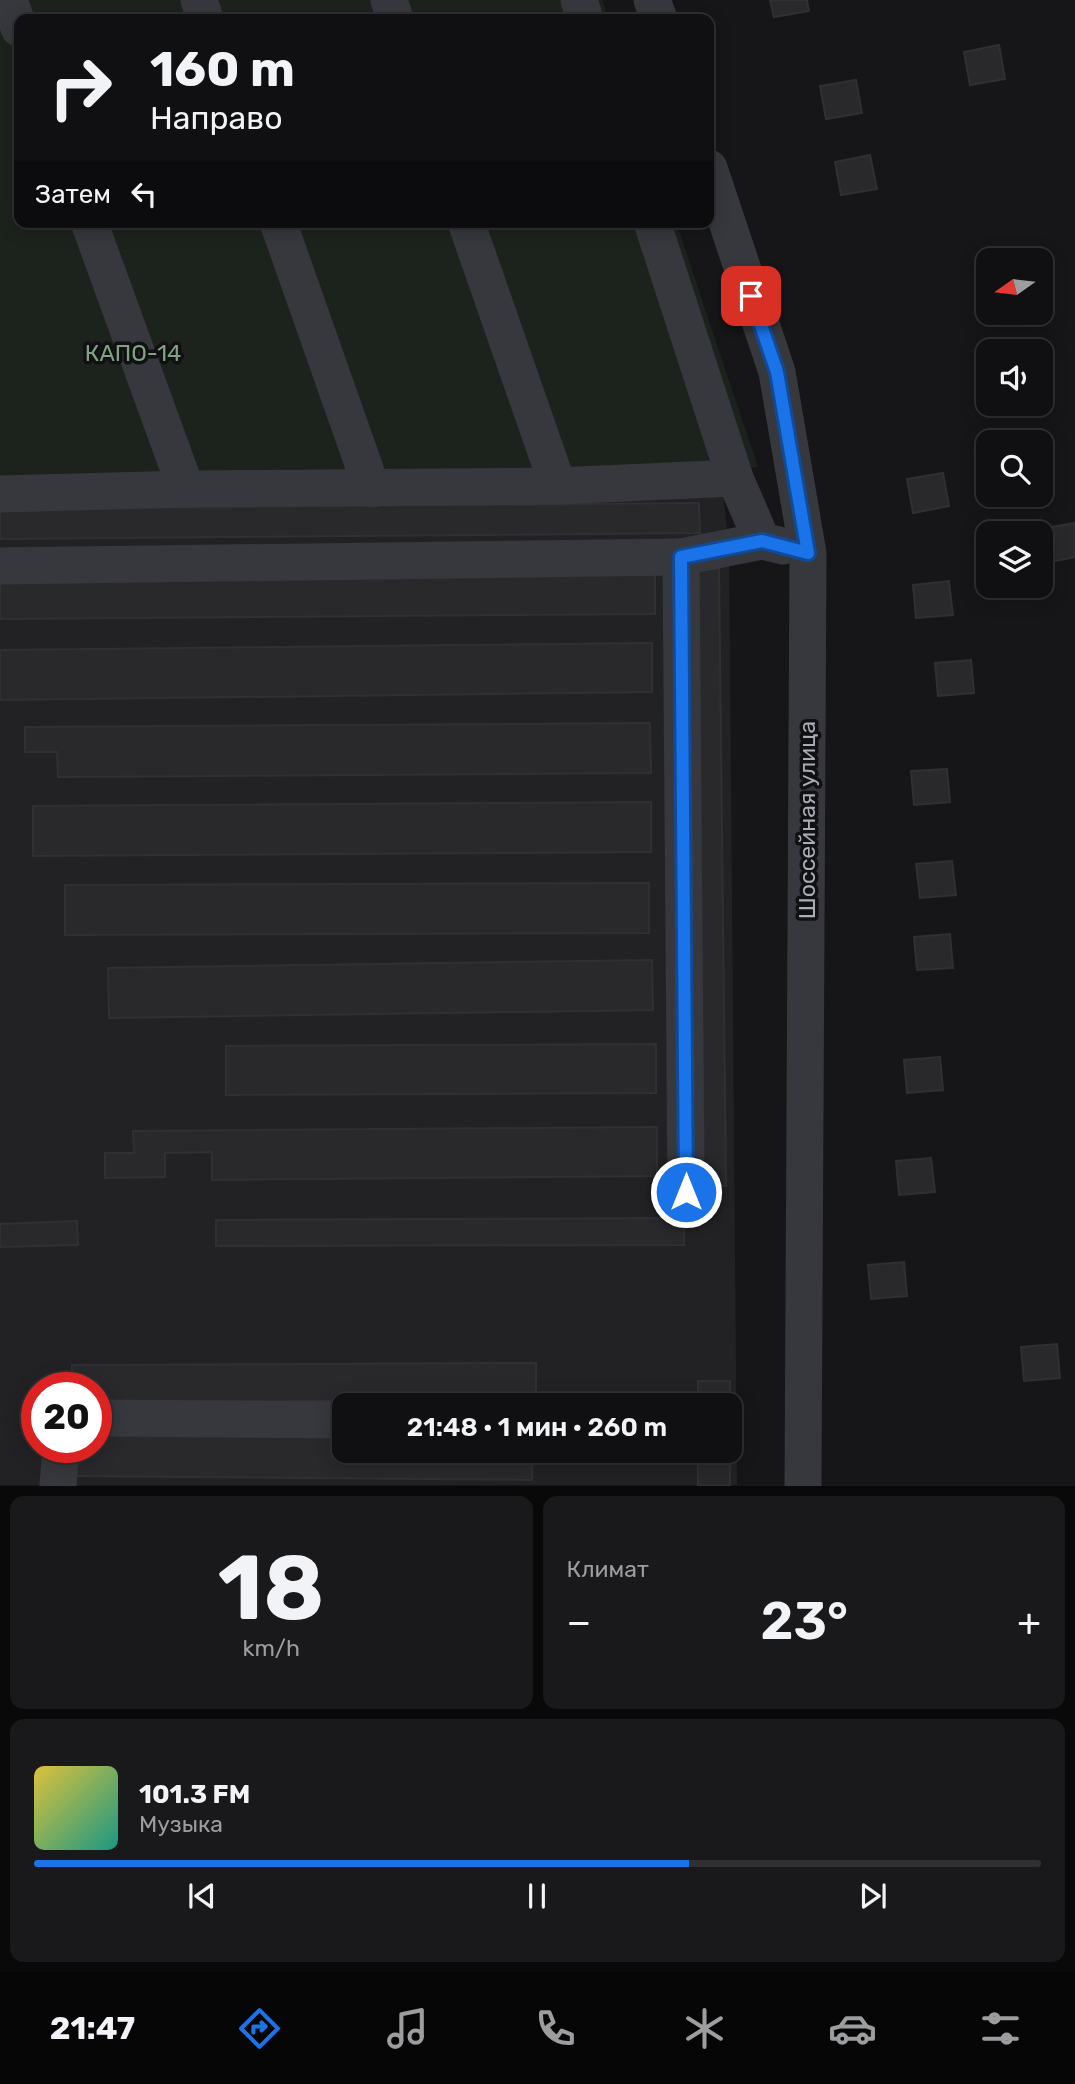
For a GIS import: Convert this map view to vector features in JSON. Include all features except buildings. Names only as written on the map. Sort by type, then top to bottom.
[{"type":"street","name":"Шоссейная улица","points":[[714,184],[777,372],[808,553],[803,1486]]},
{"type":"street","points":[[91,228],[186,489]]},
{"type":"street","points":[[280,228],[372,489]]},
{"type":"street","points":[[468,228],[558,486]]},
{"type":"street","points":[[654,228],[735,478],[762,541]]},
{"type":"street","points":[[0,494],[186,489],[558,486],[735,478]]},
{"type":"street","points":[[0,566],[681,557],[762,541],[808,553]]},
{"type":"street","points":[[681,557],[686,1192]]},
{"type":"street","points":[[112,1418],[332,1420]]},
{"type":"street","points":[[58,1486],[60,1463]]},
{"type":"shaded area","points":[[723,491],[729,549],[736,1393],[332,1393],[332,1463],[737,1463],[737,1485],[0,1485],[0,504]]},
{"type":"green space","name":"КАПО-14","points":[[0,0],[602,0],[607,14],[14,14],[14,228],[678,228],[758,467],[0,487]]},
{"type":"route","points":[[686,1192],[681,557],[762,541],[808,553],[777,372],[751,296]]}]
